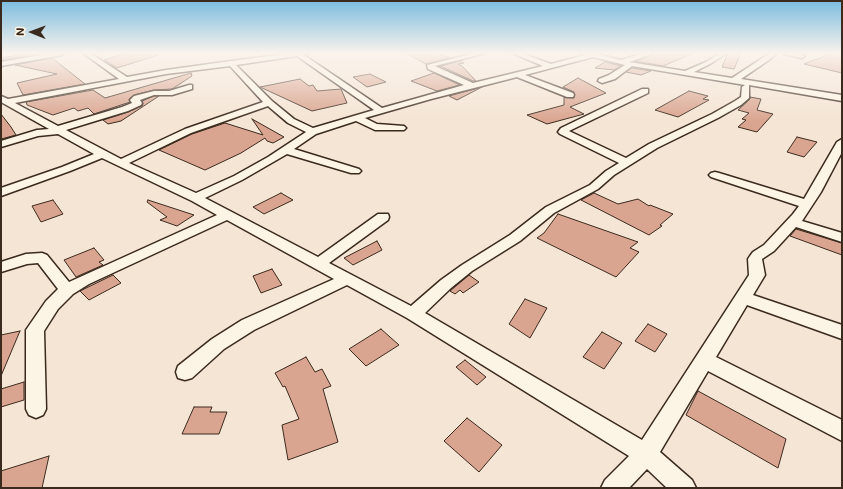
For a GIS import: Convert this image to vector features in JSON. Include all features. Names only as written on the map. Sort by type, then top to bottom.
[{"type":"street","points":[[119,76],[125,80]]},
{"type":"street","points":[[4,101],[151,76]]},
{"type":"street","points":[[243,76],[269,103],[301,127],[312,132]]},
{"type":"street","points":[[330,76],[381,111]]},
{"type":"street","points":[[449,76],[472,86]]},
{"type":"street","points":[[196,198],[238,178],[312,132],[381,111],[515,76]]},
{"type":"street","points":[[521,76],[570,95]]},
{"type":"street","points":[[602,82],[614,76]]},
{"type":"street","points":[[703,76],[842,98]]},
{"type":"street","points":[[734,81],[742,76]]},
{"type":"street","points":[[734,81],[746,87],[767,87]]},
{"type":"street","points":[[1,144],[125,110],[138,103],[134,100],[137,98],[154,93],[169,93],[189,87]]},
{"type":"street","points":[[413,314],[446,284],[467,268],[515,238],[550,210],[594,187],[626,162],[666,139],[715,116],[738,103],[745,98],[746,87]]},
{"type":"street","points":[[626,162],[563,132],[564,130],[588,120],[612,106],[645,90]]},
{"type":"street","points":[[4,101],[52,129],[120,163],[196,198],[413,314],[646,454],[684,488]]},
{"type":"street","points":[[120,163],[188,131],[269,103]]},
{"type":"street","points":[[357,118],[375,127],[401,128]]},
{"type":"street","points":[[613,488],[646,454],[757,275],[755,259],[758,255],[769,248],[793,222],[806,204],[842,142]]},
{"type":"street","points":[[285,150],[355,171]]},
{"type":"street","points":[[1,192],[66,170],[102,154]]},
{"type":"street","points":[[715,175],[806,204]]},
{"type":"street","points":[[36,409],[35,330],[52,305],[67,290],[84,280],[227,215]]},
{"type":"street","points":[[318,264],[383,217]]},
{"type":"street","points":[[793,222],[842,238]]},
{"type":"street","points":[[1,267],[26,259],[42,258],[67,290]]},
{"type":"street","points":[[185,372],[218,344],[248,326],[347,279]]},
{"type":"street","points":[[743,298],[842,332]]},
{"type":"street","points":[[704,360],[842,431]]},
{"type":"building","points":[[49,76],[75,76],[85,84],[23,95],[17,83]]},
{"type":"building","points":[[181,76],[192,76],[172,89],[154,90],[134,95],[129,99],[130,102],[94,114],[88,108],[78,111],[74,108],[53,115],[27,105],[26,102],[93,90],[105,98]]},
{"type":"building","points":[[374,76],[386,82],[367,87],[353,77]]},
{"type":"building","points":[[426,76],[440,76],[460,85],[437,91],[411,81]]},
{"type":"building","points":[[462,76],[471,76],[476,81]]},
{"type":"building","points":[[578,78],[606,93],[570,107],[584,114],[547,124],[527,115],[564,105],[564,97],[574,98],[574,92],[563,87]]},
{"type":"building","points":[[300,79],[309,86],[313,85],[317,91],[341,89],[347,103],[312,111],[260,87]]},
{"type":"building","points":[[482,87],[457,100],[449,96]]},
{"type":"building","points":[[689,91],[708,96],[703,99],[709,100],[678,117],[655,110]]},
{"type":"building","points":[[154,96],[159,96],[121,121],[108,124],[103,120],[142,106],[142,101]]},
{"type":"building","points":[[750,97],[761,99],[757,110],[773,114],[757,132],[738,127],[746,120],[742,119],[749,113],[738,110],[750,99]]},
{"type":"building","points":[[1,114],[11,127],[16,135],[1,139]]},
{"type":"building","points":[[252,119],[284,137],[273,143],[267,141],[265,138],[241,153],[205,170],[159,150],[192,134],[225,123],[263,135]]},
{"type":"building","points":[[797,137],[817,142],[804,157],[787,152]]},
{"type":"building","points":[[281,193],[293,200],[264,214],[253,207]]},
{"type":"building","points":[[594,193],[618,204],[638,199],[649,206],[650,205],[673,214],[660,225],[662,226],[649,235],[581,200]]},
{"type":"building","points":[[53,200],[63,214],[41,222],[32,206]]},
{"type":"building","points":[[148,200],[194,215],[177,226],[160,220],[167,217],[147,202]]},
{"type":"building","points":[[558,214],[638,242],[630,248],[639,252],[616,277],[537,238],[544,233]]},
{"type":"building","points":[[796,229],[842,243],[842,255],[790,236]]},
{"type":"building","points":[[377,241],[382,250],[353,265],[344,258]]},
{"type":"building","points":[[94,248],[104,260],[99,262],[103,265],[76,277],[64,260]]},
{"type":"building","points":[[272,269],[282,285],[261,293],[253,276]]},
{"type":"building","points":[[113,275],[121,283],[89,300],[80,291]]},
{"type":"building","points":[[469,275],[479,282],[463,293],[460,290],[455,294],[450,291]]},
{"type":"building","points":[[525,299],[547,308],[530,338],[509,324]]},
{"type":"building","points":[[648,324],[667,334],[655,352],[635,341]]},
{"type":"building","points":[[381,329],[399,345],[366,366],[349,349]]},
{"type":"building","points":[[20,331],[1,376],[1,335]]},
{"type":"building","points":[[602,332],[622,343],[604,369],[583,357]]},
{"type":"building","points":[[306,357],[315,372],[322,369],[331,386],[323,389],[338,442],[288,460],[282,425],[299,419],[285,386],[283,387],[275,373]]},
{"type":"building","points":[[465,360],[486,377],[477,385],[456,367]]},
{"type":"building","points":[[24,382],[24,400],[1,407],[1,389]]},
{"type":"building","points":[[698,391],[786,439],[778,468],[686,415]]},
{"type":"building","points":[[194,407],[212,407],[210,412],[227,412],[219,434],[182,434]]},
{"type":"building","points":[[467,418],[502,445],[479,472],[444,441]]},
{"type":"building","points":[[49,456],[42,488],[1,488],[1,471]]}]
